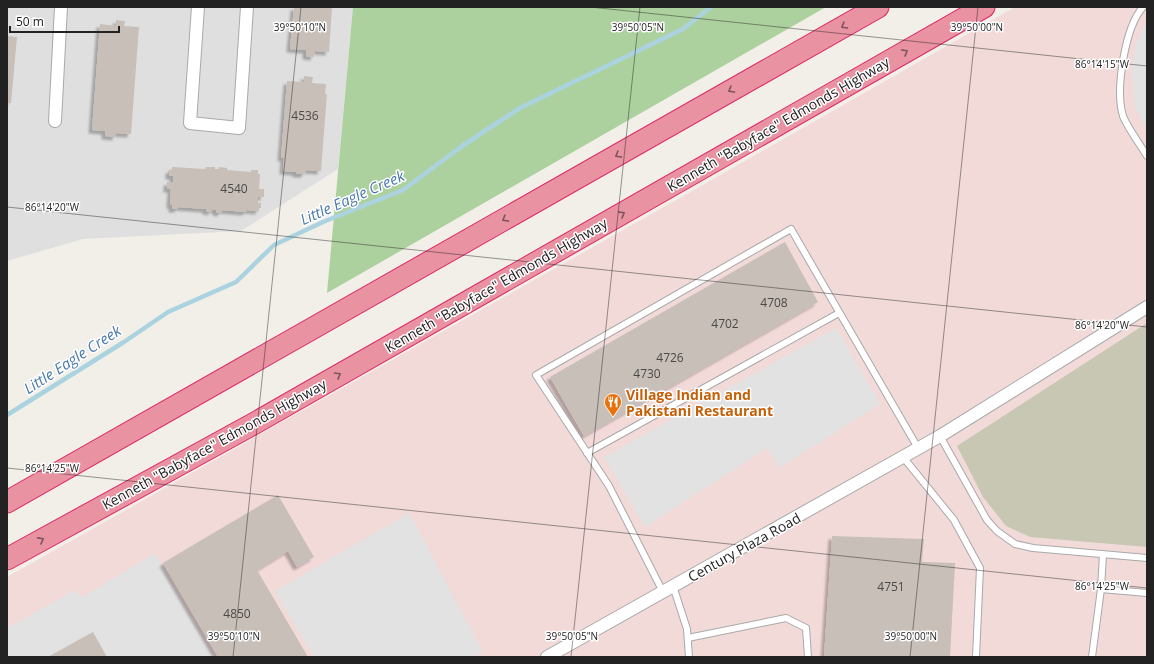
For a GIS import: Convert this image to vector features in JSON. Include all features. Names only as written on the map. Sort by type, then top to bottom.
[{"type":"highway","points":[[7,502],[878,7]]},
{"type":"highway","name":"Kenneth \"Babyface\" Edmonds Highway","points":[[7,559],[262,419],[984,7]]},
{"type":"street","points":[[55,121],[61,7]]},
{"type":"street","points":[[198,7],[190,123],[239,128],[247,7]]},
{"type":"street","name":"Century Plaza Road","points":[[547,657],[940,436],[1147,306]]},
{"type":"lane","points":[[1143,7],[1137,14],[1128,41],[1122,66],[1120,92],[1123,117],[1147,156]]},
{"type":"lane","points":[[689,657],[687,629],[668,589],[609,486],[536,375],[791,229],[918,448]]},
{"type":"lane","points":[[587,453],[839,313]]},
{"type":"lane","points":[[940,436],[987,520],[997,532],[1015,544],[1034,548],[1147,558]]},
{"type":"lane","points":[[903,457],[954,520],[980,568],[976,657]]},
{"type":"lane","points":[[1092,657],[1101,589],[1103,554]]},
{"type":"lane","points":[[1101,589],[1147,593]]},
{"type":"lane","points":[[688,638],[786,618],[806,628],[808,657]]},
{"type":"shaded area","points":[[7,7],[353,7],[338,169],[241,231],[83,239],[7,261]]},
{"type":"shaded area","points":[[1015,7],[1147,7],[1147,657],[7,657],[7,577],[694,190]]},
{"type":"shaded area","points":[[1147,19],[1147,128],[1135,108],[1132,68],[1135,47]]},
{"type":"shaded area","points":[[1147,323],[1147,547],[1030,537],[1006,526],[983,497],[957,446]]},
{"type":"shaded area","points":[[836,328],[880,404],[779,468],[767,448],[645,527],[604,457]]},
{"type":"shaded area","points":[[409,513],[483,652],[473,657],[314,657],[275,591]]},
{"type":"shaded area","points":[[155,553],[214,657],[7,657],[7,628],[75,590],[81,598]]},
{"type":"green space","points":[[353,7],[826,7],[327,293]]},
{"type":"building","points":[[294,7],[332,7],[329,52],[315,51],[314,57],[306,56],[306,50],[290,49]]},
{"type":"building","points":[[116,20],[125,21],[124,26],[139,27],[131,134],[116,133],[116,137],[105,136],[105,131],[92,130],[100,24],[116,26]]},
{"type":"building","points":[[7,36],[17,37],[11,103],[7,103]]},
{"type":"building","points":[[304,76],[313,77],[312,83],[326,84],[325,94],[327,94],[321,171],[306,170],[305,174],[296,174],[296,172],[283,171],[284,158],[281,158],[287,81],[304,82]]},
{"type":"building","points":[[172,167],[205,169],[206,167],[215,167],[215,169],[219,169],[219,167],[227,168],[227,170],[251,172],[251,170],[258,170],[258,174],[260,174],[259,189],[264,189],[264,197],[258,197],[258,203],[261,203],[261,208],[259,208],[259,211],[247,210],[246,212],[222,210],[221,213],[212,209],[212,212],[206,211],[206,209],[178,207],[178,209],[172,209],[172,205],[170,205],[171,189],[167,189],[167,182],[173,182],[173,176],[169,176],[169,170],[172,170]]},
{"type":"building","points":[[785,242],[818,302],[584,436],[550,377]]},
{"type":"building","points":[[278,495],[314,557],[297,567],[288,551],[257,570],[308,657],[218,657],[163,563]]},
{"type":"building","points":[[832,536],[924,539],[922,562],[955,563],[950,657],[824,657]]},
{"type":"building","points":[[93,632],[107,657],[48,657]]},
{"type":"waterway","name":"Little Eagle Creek","points":[[7,415],[124,342],[168,312],[236,282],[274,245],[323,222],[403,190],[465,144],[520,108],[683,29],[711,7]]},
{"type":"place","name":"Village Indian and Pakistani Restaurant","points":[[613,417]]}]
